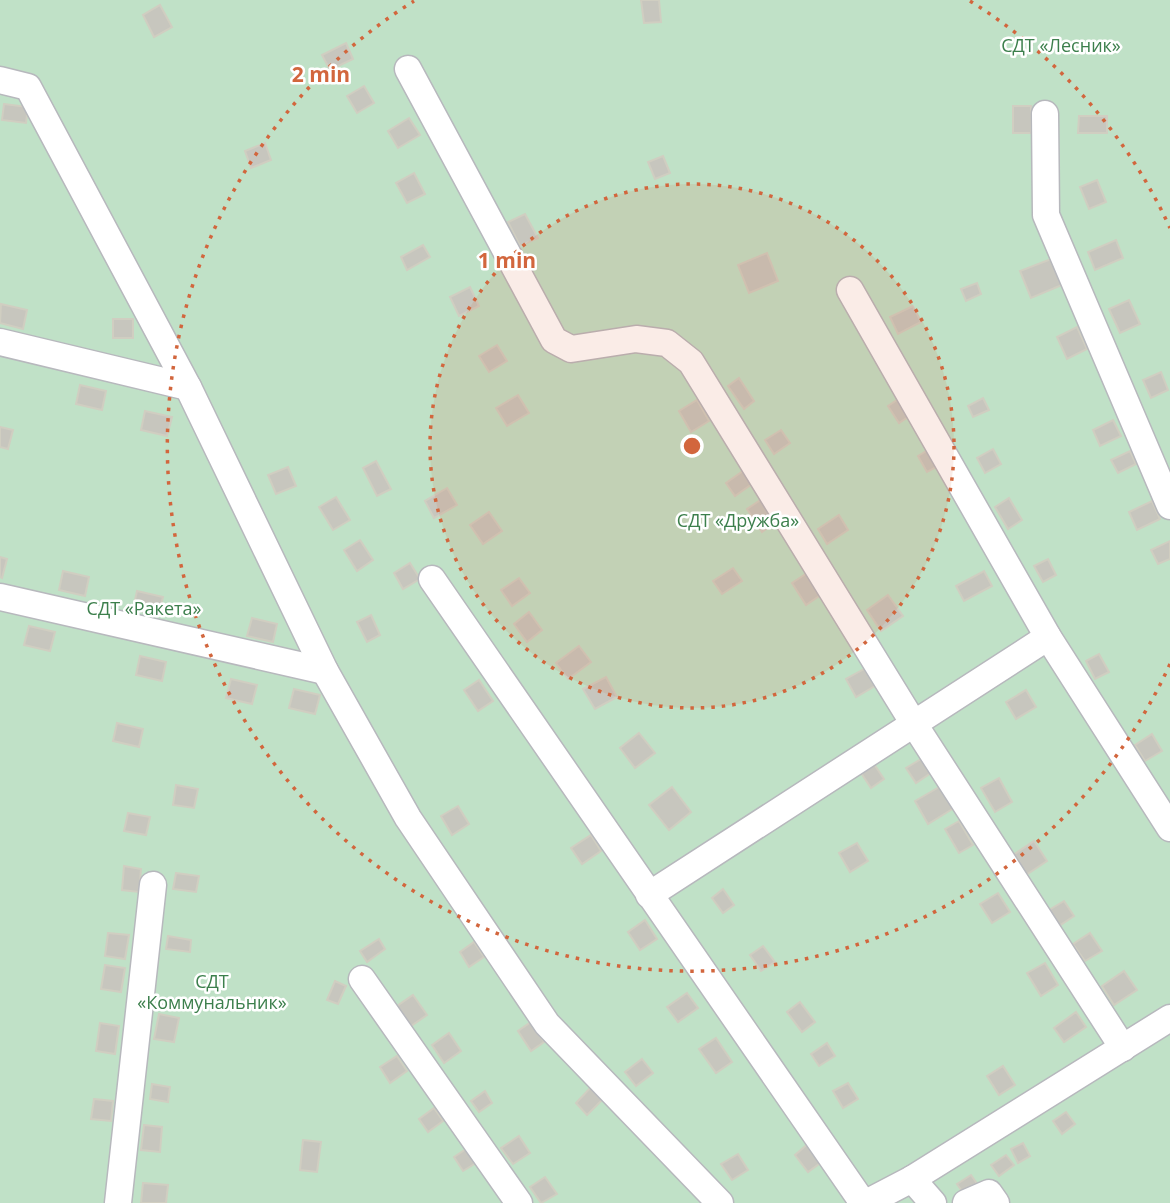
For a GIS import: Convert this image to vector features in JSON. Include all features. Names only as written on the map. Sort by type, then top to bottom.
[{"type":"street","points":[[408,69],[554,340],[571,349],[636,339],[667,343],[691,362],[914,724],[1123,1048]]},
{"type":"street","points":[[0,80],[28,87],[188,387],[325,671],[408,818],[547,1024],[720,1203]]},
{"type":"street","points":[[1045,114],[1046,215],[1170,506]]},
{"type":"street","points":[[850,290],[1048,637],[1170,828]]},
{"type":"street","points":[[0,342],[188,387]]},
{"type":"street","points":[[432,579],[865,1203],[912,1179],[1170,1018]]},
{"type":"street","points":[[0,597],[325,671]]},
{"type":"street","points":[[649,895],[1048,637]]},
{"type":"street","points":[[118,1203],[153,885]]},
{"type":"street","points":[[362,978],[519,1203]]},
{"type":"street","points":[[912,1179],[933,1203]]},
{"type":"street","points":[[966,1203],[989,1193],[996,1203]]},
{"type":"green space","name":"СДТ «Дружба»","points":[[0,0],[1170,0],[1170,1203],[0,1203]]},
{"type":"building","points":[[641,0],[659,0],[661,22],[644,23]]},
{"type":"building","points":[[160,5],[172,27],[154,37],[143,15]]},
{"type":"building","points":[[346,43],[353,59],[330,70],[322,55]]},
{"type":"building","points":[[364,86],[374,103],[357,113],[347,96]]},
{"type":"building","points":[[4,104],[28,107],[26,123],[2,120]]},
{"type":"building","points":[[1013,106],[1031,106],[1031,133],[1013,133]]},
{"type":"building","points":[[1079,116],[1107,116],[1107,133],[1078,133]]},
{"type":"building","points":[[409,118],[420,135],[398,148],[388,131]]},
{"type":"building","points":[[265,143],[271,160],[251,168],[245,151]]},
{"type":"building","points":[[663,156],[670,173],[655,179],[648,162]]},
{"type":"building","points":[[414,173],[425,194],[407,203],[396,183]]},
{"type":"building","points":[[1097,180],[1106,202],[1089,209],[1080,187]]},
{"type":"building","points":[[525,214],[538,238],[520,246],[508,222]]},
{"type":"building","points":[[1116,240],[1123,258],[1095,270],[1088,252]]},
{"type":"building","points":[[423,245],[430,257],[407,270],[401,257]]},
{"type":"building","points":[[767,253],[778,281],[749,293],[738,265]]},
{"type":"building","points":[[1051,259],[1062,285],[1031,298],[1020,271]]},
{"type":"building","points":[[977,283],[981,294],[966,301],[961,289]]},
{"type":"building","points":[[470,287],[479,306],[459,316],[450,297]]},
{"type":"building","points":[[1129,300],[1140,324],[1120,333],[1109,309]]},
{"type":"building","points":[[1,304],[27,310],[23,329],[0,323]]},
{"type":"building","points":[[913,306],[921,322],[898,334],[890,317]]},
{"type":"building","points":[[113,319],[133,319],[133,338],[113,338]]},
{"type":"building","points":[[1077,327],[1087,349],[1067,359],[1057,337]]},
{"type":"building","points":[[497,345],[507,361],[489,372],[479,356]]},
{"type":"building","points":[[1161,372],[1168,390],[1151,398],[1143,380]]},
{"type":"building","points":[[739,378],[754,401],[744,409],[728,386]]},
{"type":"building","points":[[80,385],[106,391],[102,410],[76,404]]},
{"type":"building","points":[[906,394],[917,411],[899,423],[888,406]]},
{"type":"building","points":[[518,395],[529,413],[507,426],[496,408]]},
{"type":"building","points":[[983,398],[989,410],[973,417],[968,406]]},
{"type":"building","points":[[697,400],[709,421],[691,432],[679,411]]},
{"type":"building","points":[[145,411],[172,417],[167,436],[141,430]]},
{"type":"building","points":[[1113,420],[1121,436],[1100,446],[1093,430]]},
{"type":"building","points":[[0,427],[13,430],[8,449],[0,447]]},
{"type":"building","points":[[781,430],[790,443],[774,454],[765,440]]},
{"type":"building","points":[[933,447],[942,464],[927,472],[918,456]]},
{"type":"building","points":[[993,449],[1001,464],[985,473],[977,458]]},
{"type":"building","points":[[1130,451],[1136,464],[1118,473],[1111,460]]},
{"type":"building","points":[[376,461],[391,489],[377,496],[363,468]]},
{"type":"building","points":[[288,467],[296,486],[276,494],[268,475]]},
{"type":"building","points":[[743,471],[752,484],[735,496],[726,483]]},
{"type":"building","points":[[447,488],[457,505],[434,518],[425,501]]},
{"type":"building","points":[[336,497],[350,520],[333,530],[319,507]]},
{"type":"building","points":[[1009,498],[1022,520],[1008,529],[995,507]]},
{"type":"building","points":[[762,499],[777,521],[762,532],[747,509]]},
{"type":"building","points":[[1152,501],[1160,519],[1137,530],[1129,512]]},
{"type":"building","points":[[489,512],[502,531],[483,544],[470,525]]},
{"type":"building","points":[[839,515],[848,530],[827,544],[818,529]]},
{"type":"building","points":[[360,540],[373,560],[357,571],[344,550]]},
{"type":"building","points":[[1170,541],[1170,559],[1158,564],[1151,550]]},
{"type":"building","points":[[0,557],[7,559],[2,578],[0,577]]},
{"type":"building","points":[[1048,559],[1056,575],[1043,582],[1034,566]]},
{"type":"building","points":[[410,563],[420,579],[403,589],[394,573]]},
{"type":"building","points":[[733,568],[742,581],[722,594],[713,581]]},
{"type":"building","points":[[63,571],[89,577],[85,596],[59,590]]},
{"type":"building","points":[[810,571],[825,592],[806,605],[792,583]]},
{"type":"building","points":[[984,571],[992,586],[964,601],[956,586]]},
{"type":"building","points":[[519,578],[530,593],[512,606],[501,590]]},
{"type":"building","points":[[137,591],[163,597],[158,616],[133,609]]},
{"type":"building","points":[[888,595],[903,616],[881,631],[867,610]]},
{"type":"building","points":[[529,612],[542,630],[527,642],[514,624]]},
{"type":"building","points":[[371,615],[380,635],[367,642],[357,622]]},
{"type":"building","points":[[252,618],[277,624],[273,642],[247,636]]},
{"type":"building","points":[[29,626],[55,632],[50,651],[24,645]]},
{"type":"building","points":[[579,646],[591,662],[568,679],[556,663]]},
{"type":"building","points":[[1099,654],[1109,672],[1095,679],[1086,661]]},
{"type":"building","points":[[140,656],[166,662],[162,681],[136,675]]},
{"type":"building","points":[[864,669],[875,686],[856,697],[846,679]]},
{"type":"building","points":[[606,677],[617,697],[595,709],[583,689]]},
{"type":"building","points":[[231,679],[257,685],[252,704],[226,698]]},
{"type":"building","points":[[479,680],[493,701],[478,711],[464,690]]},
{"type":"building","points":[[294,689],[320,695],[315,714],[289,708]]},
{"type":"building","points":[[1026,690],[1036,707],[1016,719],[1006,702]]},
{"type":"building","points":[[117,723],[143,729],[139,747],[113,741]]},
{"type":"building","points":[[639,733],[655,753],[635,768],[620,748]]},
{"type":"building","points":[[1152,734],[1162,751],[1145,761],[1135,745]]},
{"type":"building","points":[[921,759],[931,773],[916,783],[906,768]]},
{"type":"building","points":[[874,764],[884,779],[871,788],[861,773]]},
{"type":"building","points":[[999,778],[1012,802],[995,812],[981,788]]},
{"type":"building","points":[[176,785],[198,789],[194,808],[173,805]]},
{"type":"building","points":[[941,786],[954,808],[928,824],[915,801]]},
{"type":"building","points":[[672,787],[691,812],[669,830],[649,805]]},
{"type":"building","points":[[458,806],[469,824],[452,835],[441,816]]},
{"type":"building","points":[[128,813],[150,817],[146,835],[124,831]]},
{"type":"building","points":[[959,821],[973,845],[959,853],[945,829]]},
{"type":"building","points":[[591,835],[601,851],[582,864],[571,848]]},
{"type":"building","points":[[1034,841],[1047,861],[1026,875],[1013,855]]},
{"type":"building","points":[[857,843],[868,861],[850,872],[839,853]]},
{"type":"building","points":[[124,866],[141,869],[139,892],[122,890]]},
{"type":"building","points":[[176,873],[199,876],[196,892],[173,889]]},
{"type":"building","points":[[723,889],[734,905],[723,913],[712,898]]},
{"type":"building","points":[[998,893],[1010,912],[992,923],[980,904]]},
{"type":"building","points":[[1064,901],[1074,916],[1059,926],[1049,910]]},
{"type":"building","points":[[645,920],[657,939],[640,950],[628,932]]},
{"type":"building","points":[[108,933],[129,935],[125,959],[105,956]]},
{"type":"building","points":[[1090,933],[1102,951],[1085,961],[1073,944]]},
{"type":"building","points":[[168,936],[191,940],[190,952],[166,949]]},
{"type":"building","points":[[379,939],[385,949],[367,962],[360,951]]},
{"type":"building","points":[[474,942],[484,957],[469,967],[460,952]]},
{"type":"building","points":[[763,946],[775,962],[761,971],[750,955]]},
{"type":"building","points":[[1045,963],[1058,985],[1041,996],[1027,973]]},
{"type":"building","points":[[105,965],[125,968],[121,992],[101,989]]},
{"type":"building","points":[[1124,971],[1137,990],[1114,1005],[1102,986]]},
{"type":"building","points":[[335,981],[346,986],[338,1004],[327,1000]]},
{"type":"building","points":[[687,993],[698,1008],[678,1022],[667,1007]]},
{"type":"building","points":[[413,995],[427,1015],[411,1026],[397,1006]]},
{"type":"building","points":[[800,1002],[815,1022],[802,1032],[787,1012]]},
{"type":"building","points":[[1076,1012],[1086,1027],[1064,1042],[1054,1028]]},
{"type":"building","points":[[159,1014],[179,1018],[174,1042],[154,1039]]},
{"type":"building","points":[[531,1022],[544,1042],[531,1051],[518,1031]]},
{"type":"building","points":[[100,1023],[119,1026],[115,1054],[96,1051]]},
{"type":"building","points":[[449,1033],[461,1051],[444,1063],[432,1045]]},
{"type":"building","points":[[716,1038],[732,1062],[716,1073],[699,1049]]},
{"type":"building","points":[[827,1043],[835,1056],[819,1066],[811,1054]]},
{"type":"building","points":[[397,1056],[407,1071],[390,1083],[380,1067]]},
{"type":"building","points":[[642,1059],[653,1073],[636,1086],[625,1072]]},
{"type":"building","points":[[1003,1066],[1015,1085],[999,1095],[987,1076]]},
{"type":"building","points":[[848,1083],[858,1099],[843,1108],[833,1091]]},
{"type":"building","points":[[152,1084],[170,1087],[168,1102],[150,1099]]},
{"type":"building","points":[[594,1084],[606,1096],[587,1115],[576,1103]]},
{"type":"building","points":[[485,1091],[492,1103],[479,1112],[471,1101]]},
{"type":"building","points":[[94,1099],[113,1101],[111,1121],[91,1119]]},
{"type":"building","points":[[434,1108],[443,1121],[428,1132],[419,1119]]},
{"type":"building","points":[[1066,1112],[1075,1124],[1062,1134],[1053,1121]]},
{"type":"building","points":[[144,1125],[162,1127],[160,1152],[141,1150]]},
{"type":"building","points":[[519,1136],[530,1153],[513,1164],[501,1148]]},
{"type":"building","points":[[303,1140],[321,1142],[317,1172],[300,1170]]},
{"type":"building","points":[[809,1143],[823,1161],[808,1172],[795,1155]]},
{"type":"building","points":[[1023,1143],[1030,1156],[1018,1163],[1011,1149]]},
{"type":"building","points":[[466,1149],[476,1163],[463,1171],[454,1157]]},
{"type":"building","points":[[738,1154],[748,1170],[732,1180],[721,1164]]},
{"type":"building","points":[[1006,1155],[1014,1165],[999,1176],[991,1165]]},
{"type":"building","points":[[971,1175],[978,1185],[964,1194],[957,1184]]},
{"type":"building","points":[[545,1177],[557,1194],[541,1203],[530,1187]]},
{"type":"building","points":[[143,1183],[168,1185],[166,1203],[141,1203]]},
{"type":"park label","name":"СДТ «Лесник»","points":[[1061,45]]},
{"type":"park label","name":"СДТ «Ракета»","points":[[144,608]]},
{"type":"park label","name":"СДТ «Коммунальник»","points":[[212,991]]}]
